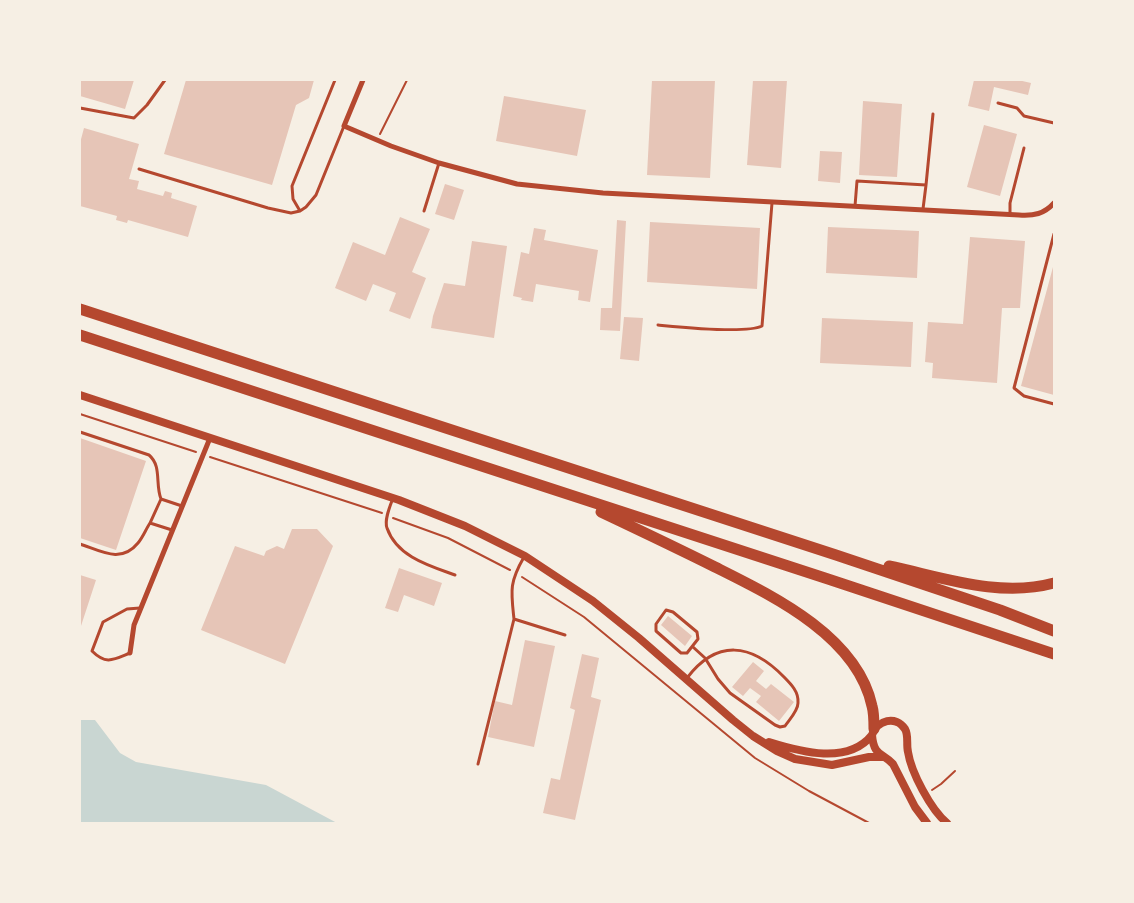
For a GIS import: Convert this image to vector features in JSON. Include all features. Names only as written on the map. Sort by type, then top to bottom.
[{"type":"highway","points":[[80,309],[836,555],[1000,610],[1054,631]]},
{"type":"highway","points":[[80,335],[1054,654]]},
{"type":"highway","points":[[564,494],[747,583],[816,625],[845,653],[861,678],[872,706],[873,732]]},
{"type":"highway","points":[[836,555],[994,588],[1022,588],[1054,583]]},
{"type":"street","points":[[363,80],[344,126],[439,163],[517,184],[602,193],[1032,216],[1043,213],[1053,206]]},
{"type":"street","points":[[80,395],[393,498],[465,526],[525,556],[610,614],[733,720],[778,751],[795,759],[814,763],[832,764],[870,757],[882,757],[889,760],[893,764],[915,807],[927,823]]},
{"type":"street","points":[[130,653],[134,625],[140,608],[210,438]]},
{"type":"street","points":[[760,740],[797,750],[833,754],[849,751],[861,746],[878,724],[884,721],[896,722],[903,726],[907,732],[910,760],[925,793],[935,810],[947,823]]},
{"type":"street","points":[[873,732],[875,749],[882,757]]},
{"type":"lane","points":[[80,108],[134,118],[156,94],[165,80]]},
{"type":"lane","points":[[300,211],[293,199],[292,186],[335,80]]},
{"type":"lane","points":[[998,103],[1017,108],[1024,116],[1054,123]]},
{"type":"lane","points":[[923,210],[933,114]]},
{"type":"lane","points":[[139,169],[268,208],[291,213],[306,207],[316,195],[344,126]]},
{"type":"lane","points":[[1010,215],[1010,203],[1024,148]]},
{"type":"lane","points":[[424,211],[439,163]]},
{"type":"lane","points":[[855,206],[857,181],[926,185]]},
{"type":"lane","points":[[658,325],[708,328],[750,328],[762,326],[772,203]]},
{"type":"lane","points":[[1054,234],[1014,388],[1024,396],[1054,404]]},
{"type":"lane","points":[[80,432],[149,455],[155,460],[158,471],[158,492],[161,499],[140,542],[130,552],[118,556],[80,544]]},
{"type":"lane","points":[[393,498],[386,527],[396,544],[411,557],[455,575]]},
{"type":"lane","points":[[161,499],[182,506]]},
{"type":"lane","points":[[150,523],[172,530]]},
{"type":"lane","points":[[478,764],[514,619],[511,589],[515,573],[525,556]]},
{"type":"lane","points":[[130,653],[111,661],[100,659],[92,651],[102,622],[127,609],[140,608]]},
{"type":"lane","points":[[666,610],[673,612],[697,632],[698,639],[693,647],[687,653],[681,653],[656,631],[656,624],[666,610]]},
{"type":"lane","points":[[514,619],[566,635]]},
{"type":"lane","points":[[686,679],[705,658],[729,649],[753,653],[771,664],[790,683],[798,695],[798,705],[785,726],[775,725],[730,692],[718,679],[705,658],[693,647]]},
{"type":"path","points":[[376,140],[407,80]]},
{"type":"path","points":[[80,414],[204,454],[448,538],[515,573],[584,617],[755,758],[809,791],[869,823]]},
{"type":"path","points":[[925,793],[942,784],[954,771]]},
{"type":"shaded area","points":[[80,720],[95,720],[120,753],[136,762],[266,785],[337,823],[80,823]]},
{"type":"building","points":[[80,80],[134,80],[125,109],[80,96]]},
{"type":"building","points":[[186,80],[314,80],[309,98],[296,105],[272,185],[164,154]]},
{"type":"building","points":[[652,80],[715,80],[710,178],[647,175]]},
{"type":"building","points":[[753,80],[787,80],[781,168],[747,165]]},
{"type":"building","points":[[974,80],[1018,80],[1031,83],[1028,95],[994,87],[989,111],[968,106]]},
{"type":"building","points":[[504,96],[586,110],[577,156],[496,141]]},
{"type":"building","points":[[863,101],[902,104],[897,177],[859,175]]},
{"type":"building","points":[[984,125],[1017,134],[1000,196],[967,187]]},
{"type":"building","points":[[84,128],[139,144],[129,179],[139,181],[137,189],[163,196],[165,191],[172,193],[171,198],[197,206],[188,237],[128,220],[127,223],[116,220],[117,216],[80,206],[80,143]]},
{"type":"building","points":[[820,151],[842,152],[840,183],[818,181]]},
{"type":"building","points":[[445,184],[464,190],[454,220],[435,214]]},
{"type":"building","points":[[400,217],[430,229],[412,272],[426,278],[410,319],[389,311],[396,293],[373,284],[366,301],[335,288],[353,242],[385,255]]},
{"type":"building","points":[[617,220],[626,221],[620,331],[600,330],[601,308],[612,308]]},
{"type":"building","points":[[650,222],[760,228],[757,289],[647,282]]},
{"type":"building","points":[[828,227],[919,231],[917,278],[826,273]]},
{"type":"building","points":[[534,228],[546,230],[544,240],[598,250],[590,302],[578,300],[579,291],[536,284],[533,302],[521,300],[522,298],[513,296],[521,252],[529,254]]},
{"type":"building","points":[[970,237],[1025,241],[1020,308],[1002,308],[997,383],[932,378],[933,363],[925,362],[928,322],[963,324]]},
{"type":"building","points":[[472,241],[507,246],[494,338],[431,328],[444,283],[465,286]]},
{"type":"building","points":[[1054,267],[1054,395],[1021,386]]},
{"type":"building","points":[[624,317],[643,318],[639,361],[620,359]]},
{"type":"building","points":[[822,318],[913,322],[911,367],[820,363]]},
{"type":"building","points":[[80,438],[146,461],[116,550],[80,538]]},
{"type":"building","points":[[292,529],[317,529],[333,546],[285,664],[201,630],[235,546],[264,556],[266,551],[277,546],[284,549]]},
{"type":"building","points":[[399,568],[442,583],[434,606],[404,595],[398,612],[385,608]]},
{"type":"building","points":[[80,575],[96,580],[80,629]]},
{"type":"building","points":[[668,616],[692,636],[685,646],[661,625]]},
{"type":"building","points":[[525,640],[555,646],[534,747],[488,737],[495,701],[512,705]]},
{"type":"building","points":[[582,654],[599,658],[591,697],[601,700],[575,820],[543,813],[551,778],[560,780],[575,710],[570,708]]},
{"type":"building","points":[[753,662],[764,671],[756,681],[766,689],[771,684],[794,702],[779,721],[756,702],[761,696],[750,688],[743,696],[732,687]]}]
